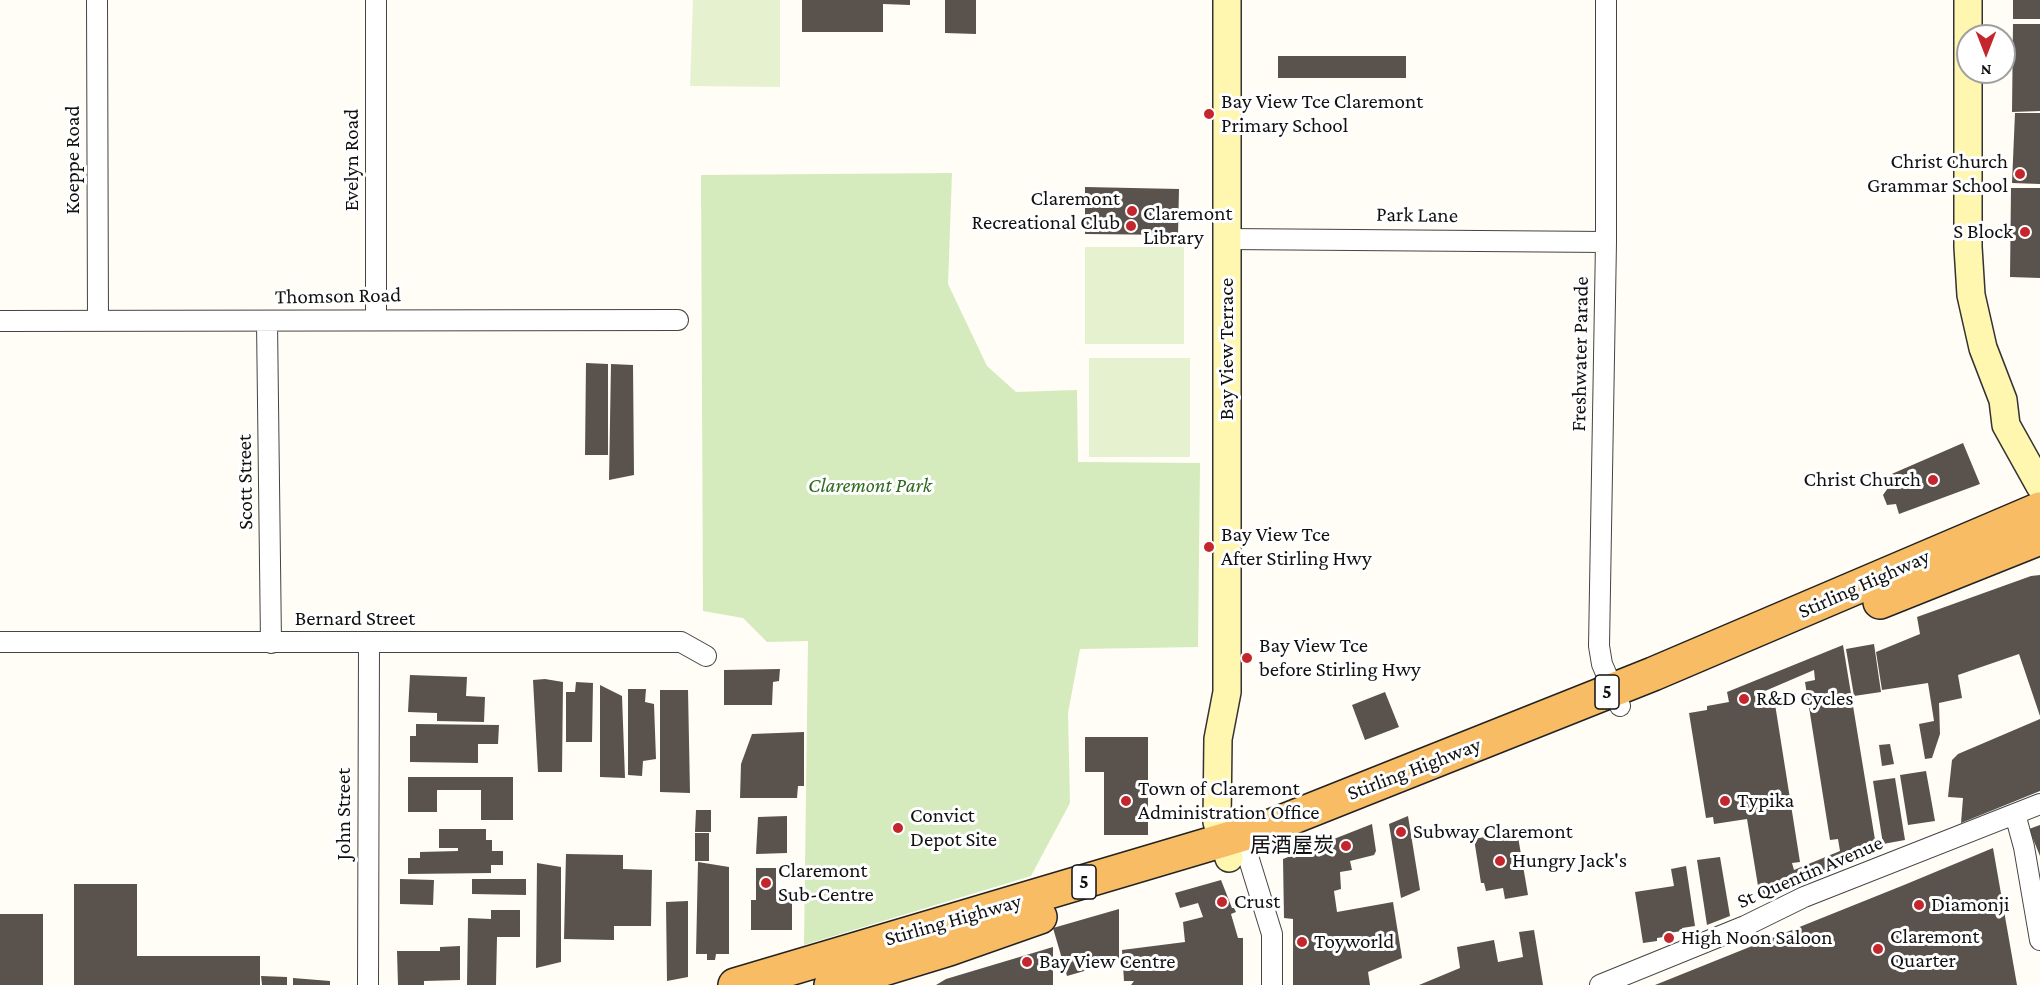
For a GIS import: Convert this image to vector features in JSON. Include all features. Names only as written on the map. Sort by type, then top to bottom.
[{"type":"highway","name":"Stirling Highway","points":[[851,973],[1235,847],[1289,840],[1616,698],[1946,548],[2040,509]]},
{"type":"highway","name":"Stirling Highway","points":[[1616,698],[2034,545]]},
{"type":"highway","name":"Stirling Highway","points":[[735,985],[851,973],[949,949],[1235,847]]},
{"type":"highway","points":[[907,985],[931,969],[949,949]]},
{"type":"main road","name":"Bay View Terrace","points":[[1227,0],[1227,699],[1235,738],[1235,847]]},
{"type":"main road","points":[[1968,0],[1969,282],[1978,330],[2003,400],[2006,425],[2040,486]]},
{"type":"main road","points":[[2003,400],[2021,418],[2040,448]]},
{"type":"street","name":"Koeppe Road","points":[[97,0],[98,320]]},
{"type":"street","name":"Evelyn Road","points":[[376,0],[376,319]]},
{"type":"street","name":"Freshwater Parade","points":[[1606,0],[1606,242],[1599,646],[1602,664],[1616,698]]},
{"type":"street","name":"Park Lane","points":[[1227,239],[1606,242]]},
{"type":"street","name":"Thomson Road","points":[[0,321],[678,320]]},
{"type":"street","name":"Scott Street","points":[[267,322],[271,643]]},
{"type":"street","name":"Bernard Street","points":[[0,642],[369,644],[681,642],[706,656]]},
{"type":"street","name":"John Street","points":[[368,985],[369,644]]},
{"type":"street","name":"St Quentin Avenue","points":[[1600,985],[1745,926],[1804,897],[2040,804]]},
{"type":"street","points":[[2015,814],[2024,847],[2040,940]]},
{"type":"street","name":"Bay View Terrace","points":[[1235,847],[1272,934],[1272,985]]},
{"type":"green space","points":[[693,0],[780,0],[780,87],[690,86]]},
{"type":"green space","name":"Claremont Park","points":[[952,173],[948,284],[987,366],[1016,392],[1077,390],[1078,462],[1200,463],[1198,647],[1080,649],[1068,713],[1070,803],[1031,876],[804,945],[808,641],[767,642],[743,618],[703,611],[701,175]]},
{"type":"green space","points":[[1085,247],[1184,247],[1184,344],[1085,344]]},
{"type":"green space","points":[[1089,358],[1190,358],[1190,457],[1089,457]]},
{"type":"building","points":[[802,0],[910,0],[910,5],[883,4],[883,32],[802,32]]},
{"type":"building","points":[[945,0],[976,0],[976,34],[945,33]]},
{"type":"building","points":[[2013,0],[2040,0],[2040,19],[2013,19]]},
{"type":"building","points":[[2016,24],[2040,24],[2040,111],[2012,112],[2012,84],[2016,84]]},
{"type":"building","points":[[1278,56],[1406,56],[1406,78],[1278,78]]},
{"type":"building","points":[[2015,113],[2040,113],[2040,184],[2012,183]]},
{"type":"building","name":"Claremont Recreational Club","points":[[1085,187],[1179,189],[1178,235],[1085,234]]},
{"type":"building","name":"S Block","points":[[2011,188],[2040,188],[2040,278],[2010,277]]},
{"type":"building","points":[[586,363],[608,364],[608,455],[585,455]]},
{"type":"building","points":[[611,364],[633,365],[634,475],[609,480]]},
{"type":"building","name":"Christ Church","points":[[1963,443],[1980,484],[1899,514],[1896,504],[1887,505],[1883,495],[1890,485],[1887,476]]},
{"type":"building","points":[[2040,575],[2040,716],[2019,654],[1958,675],[1962,698],[1939,703],[1940,734],[1932,758],[1925,759],[1919,724],[1934,721],[1928,683],[1882,690],[1876,652],[1920,634],[1917,617],[2031,576]]},
{"type":"building","points":[[1874,644],[1881,692],[1854,696],[1846,649]]},
{"type":"building","points":[[1843,645],[1877,852],[1760,898],[1747,819],[1714,824],[1713,817],[1706,818],[1689,713],[1707,710],[1707,706],[1729,702],[1727,692]],"holes":[[[1814,670],[1815,680],[1805,682],[1830,840],[1838,839],[1840,851],[1794,870],[1792,863],[1800,862],[1775,704],[1760,707],[1758,694]]]},
{"type":"building","points":[[780,669],[779,681],[773,682],[772,705],[724,705],[724,670]]},
{"type":"building","points":[[410,675],[467,677],[466,696],[485,697],[484,722],[437,721],[437,713],[408,712]]},
{"type":"building","points":[[533,680],[563,682],[562,772],[538,772]]},
{"type":"building","points":[[576,682],[593,683],[592,742],[566,742],[566,692],[575,692]]},
{"type":"building","points":[[600,685],[622,696],[625,778],[600,777]]},
{"type":"building","points":[[628,689],[646,689],[645,702],[654,704],[656,759],[643,761],[642,776],[628,775]]},
{"type":"building","points":[[660,690],[688,690],[690,793],[660,792]]},
{"type":"building","points":[[1385,692],[1399,727],[1365,740],[1352,705]]},
{"type":"building","points":[[2040,719],[2040,791],[1961,823],[1963,798],[1948,797],[1952,760],[1958,754]]},
{"type":"building","points":[[416,724],[499,725],[498,744],[478,744],[478,763],[410,762],[410,736],[416,736]]},
{"type":"building","points":[[804,732],[804,786],[798,786],[797,798],[740,798],[741,764],[752,734]]},
{"type":"building","points":[[1085,737],[1148,737],[1148,835],[1104,835],[1104,772],[1085,772]]},
{"type":"building","points":[[1890,744],[1894,764],[1882,766],[1879,745]]},
{"type":"building","points":[[1926,771],[1935,821],[1908,825],[1900,775]]},
{"type":"building","points":[[408,777],[513,777],[513,820],[481,820],[481,790],[437,790],[437,812],[408,812]]},
{"type":"building","points":[[1895,778],[1905,840],[1883,844],[1873,781]]},
{"type":"building","points":[[696,810],[711,810],[711,832],[695,832]]},
{"type":"building","points":[[787,816],[787,853],[756,854],[758,817]]},
{"type":"building","points":[[1408,816],[1420,890],[1401,898],[1389,824]]},
{"type":"building","points":[[1372,824],[1376,851],[1374,855],[1350,861],[1352,870],[1340,872],[1341,889],[1334,891],[1337,912],[1393,902],[1402,958],[1368,972],[1370,985],[1293,985],[1293,919],[1284,918],[1283,859]]},
{"type":"building","points":[[2040,825],[2040,856],[2029,829]]},
{"type":"building","points":[[439,829],[486,829],[486,840],[492,840],[492,851],[503,851],[503,865],[491,865],[491,873],[408,874],[408,858],[420,858],[420,852],[458,851],[458,848],[439,848]]},
{"type":"building","name":"Hungry Jack's","points":[[1517,831],[1528,895],[1505,899],[1503,888],[1486,891],[1484,883],[1481,883],[1474,839]]},
{"type":"building","points":[[695,833],[709,833],[709,861],[695,861]]},
{"type":"building","name":"Claremont Quarter","points":[[1993,848],[2017,985],[1655,985],[1904,885]]},
{"type":"building","points":[[566,854],[623,855],[623,869],[652,870],[651,926],[614,926],[614,940],[564,939]]},
{"type":"building","points":[[1720,857],[1730,916],[1707,925],[1697,860]]},
{"type":"building","points":[[698,862],[729,867],[729,954],[716,954],[715,960],[707,960],[707,954],[696,954]]},
{"type":"building","points":[[537,863],[561,867],[561,962],[536,968]]},
{"type":"building","points":[[1686,866],[1695,926],[1669,933],[1670,936],[1657,938],[1657,941],[1643,943],[1635,892],[1674,886],[1671,869]]},
{"type":"building","name":"Claremont Sub-Centre","points":[[756,868],[776,868],[776,899],[792,899],[792,930],[751,930],[751,900],[756,900]]},
{"type":"building","points":[[400,879],[434,880],[433,905],[400,904]]},
{"type":"building","points":[[472,879],[526,879],[526,895],[472,894]]},
{"type":"building","points":[[1221,880],[1232,908],[1236,912],[1231,914],[1238,938],[1243,938],[1243,985],[1131,985],[1134,981],[1124,981],[1122,950],[1185,942],[1183,922],[1203,917],[1198,903],[1180,908],[1175,893]]},
{"type":"building","points":[[74,884],[137,884],[137,956],[260,956],[260,985],[74,985]]},
{"type":"building","points":[[688,901],[688,977],[667,981],[666,902]]},
{"type":"building","points":[[1119,909],[1119,961],[1067,976],[1053,928]]},
{"type":"building","points":[[491,910],[520,910],[520,937],[497,937],[496,985],[467,985],[468,918],[491,919]]},
{"type":"building","points":[[0,914],[43,914],[43,985],[0,985]]},
{"type":"building","points":[[1534,930],[1543,985],[1419,985],[1460,968],[1457,947],[1494,940],[1498,962],[1523,957],[1519,932]]},
{"type":"building","points":[[460,946],[460,980],[424,981],[424,985],[398,985],[397,951],[440,951],[440,947]]},
{"type":"building","name":"Bay View Centre","points":[[1053,947],[1053,985],[936,985],[946,979]]},
{"type":"building","points":[[261,976],[287,977],[287,985],[262,985]]},
{"type":"building","points":[[293,978],[330,981],[330,985],[293,985]]},
{"type":"place","name":"Bay View Tce Claremont Primary School","points":[[1209,114]]},
{"type":"place","name":"Christ Church Grammar School","points":[[2020,174]]},
{"type":"place","name":"Claremont Recreational Club","points":[[1132,211]]},
{"type":"place","name":"Claremont Library","points":[[1131,226]]},
{"type":"place","name":"S Block","points":[[2025,232]]},
{"type":"place","name":"Christ Church","points":[[1933,480]]},
{"type":"place","name":"Bay View Tce After Stirling Hwy","points":[[1209,547]]},
{"type":"place","name":"Bay View Tce before Stirling Hwy","points":[[1247,658]]},
{"type":"place","name":"R&D Cycles","points":[[1744,699]]},
{"type":"place","name":"Town of Claremont Administration Office","points":[[1126,801]]},
{"type":"place","name":"Typika","points":[[1725,801]]},
{"type":"place","name":"Convict Depot Site","points":[[898,828]]},
{"type":"place","name":"Subway Claremont","points":[[1401,832]]},
{"type":"place","name":"居酒屋炭","points":[[1346,846]]},
{"type":"place","name":"Hungry Jack's","points":[[1500,861]]},
{"type":"place","name":"Claremont Sub-Centre","points":[[766,883]]},
{"type":"place","name":"Crust","points":[[1222,902]]},
{"type":"place","name":"Diamonji","points":[[1919,905]]},
{"type":"place","name":"High Noon Saloon","points":[[1669,938]]},
{"type":"place","name":"Toyworld","points":[[1302,942]]},
{"type":"place","name":"Claremont Quarter","points":[[1878,949]]},
{"type":"place","name":"Bay View Centre","points":[[1027,962]]}]
